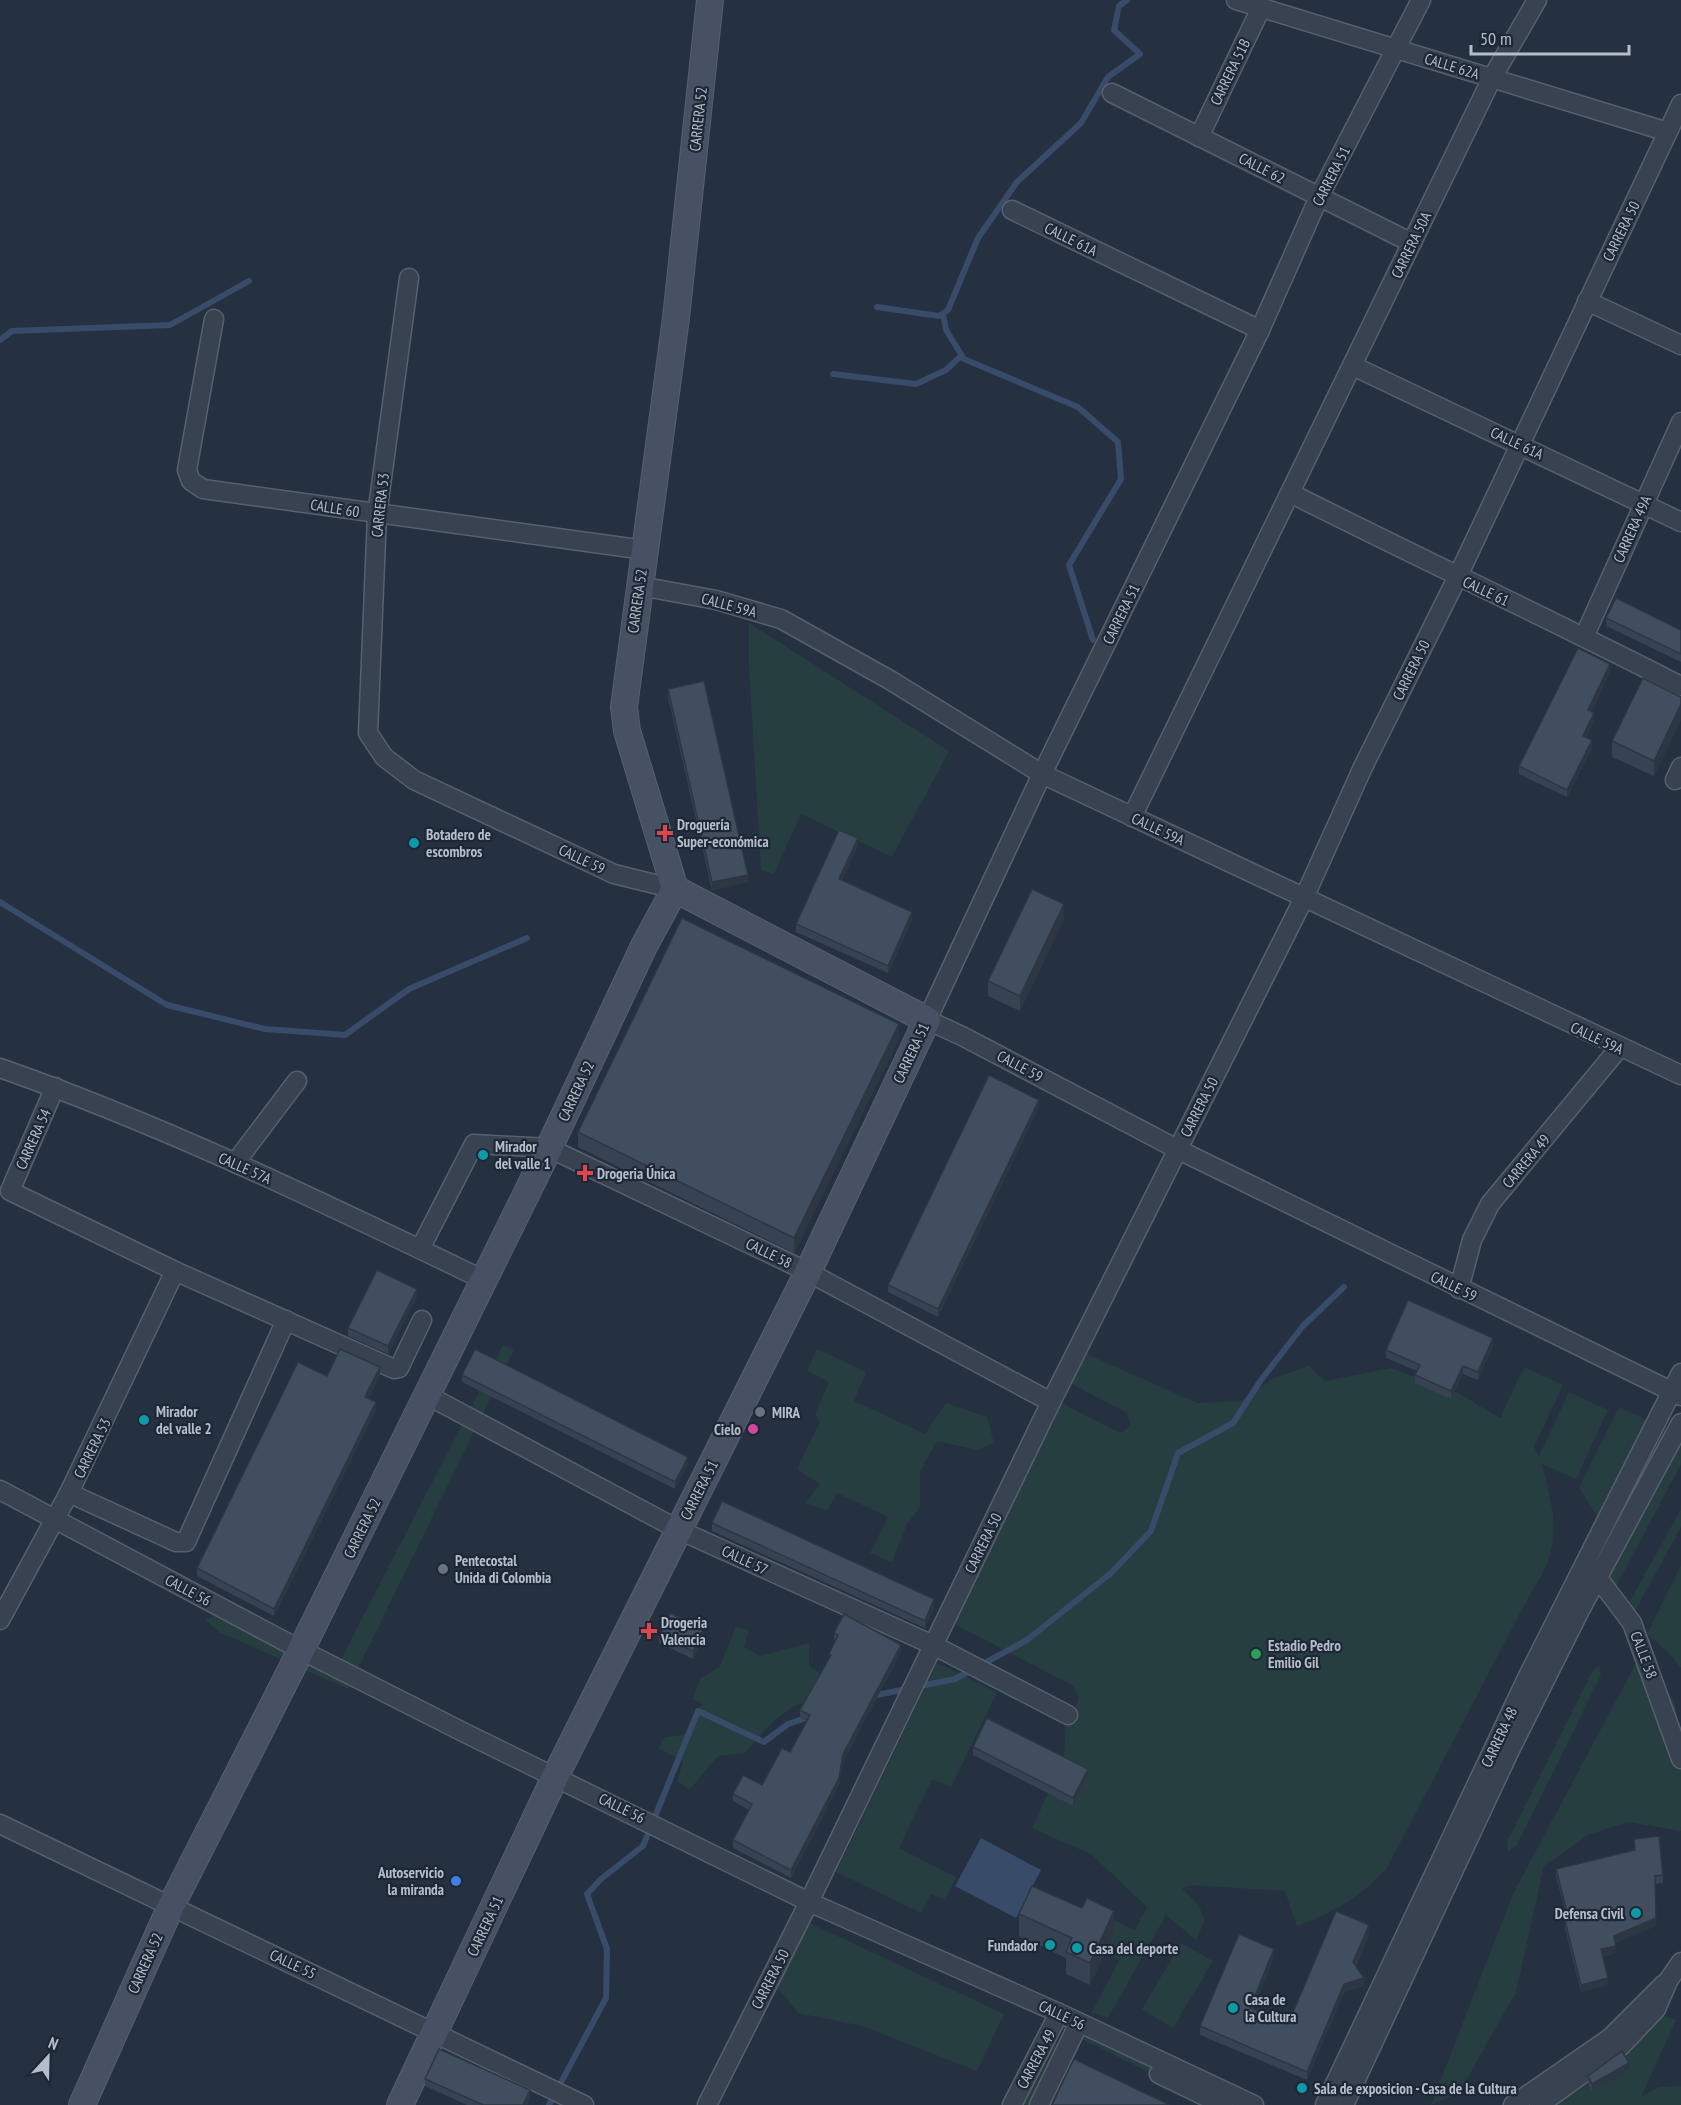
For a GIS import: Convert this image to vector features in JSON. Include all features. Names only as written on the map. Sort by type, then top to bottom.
[{"type":"main road","name":"CARRERA 52","points":[[82,2105],[171,1906],[301,1650],[549,1148],[644,946],[675,889],[627,731],[624,707],[676,318],[710,0]]},
{"type":"main road","name":"CALLE 59","points":[[675,889],[927,1020]]},
{"type":"main road","name":"CARRERA 51","points":[[400,2105],[555,1777],[808,1272],[927,1020]]},
{"type":"street","name":"CALLE 62A","points":[[1236,0],[1668,132]]},
{"type":"street","name":"CARRERA 51","points":[[927,1020],[1042,774],[1260,330],[1319,197],[1421,0]]},
{"type":"street","name":"CARRERA 50A","points":[[1132,817],[1292,494],[1492,78],[1537,0]]},
{"type":"street","name":"CARRERA 51B","points":[[1199,137],[1261,8]]},
{"type":"street","name":"CALLE 62","points":[[1112,93],[1412,243]]},
{"type":"street","name":"CARRERA 50","points":[[707,2105],[809,1902],[1051,1402],[1304,898],[1364,767],[1457,578],[1681,104]]},
{"type":"street","name":"CALLE 61A","points":[[1012,210],[1260,330]]},
{"type":"street","name":"CARRERA 53","points":[[368,733],[377,515],[409,278]]},
{"type":"street","points":[[1587,301],[1681,345]]},
{"type":"street","name":"CALLE 60","points":[[214,319],[187,470],[191,481],[203,489],[377,515],[645,550]]},
{"type":"street","name":"CALLE 61A","points":[[1353,366],[1644,502],[1681,522]]},
{"type":"street","name":"CARRERA 49A","points":[[1584,637],[1681,422]]},
{"type":"street","name":"CALLE 61","points":[[1292,494],[1457,578],[1584,637],[1681,686]]},
{"type":"street","name":"CALLE 59A","points":[[640,586],[716,600],[781,619],[890,680],[1042,774],[1681,1076]]},
{"type":"street","name":"CALLE 59","points":[[368,733],[384,757],[414,780],[614,874],[675,889]]},
{"type":"street","name":"CALLE 59","points":[[927,1020],[1178,1149],[1676,1394]]},
{"type":"street","name":"CARRERA 49","points":[[1459,1288],[1472,1240],[1490,1204],[1619,1048]]},
{"type":"street","name":"CALLE 57A","points":[[0,1068],[56,1087],[235,1163],[484,1280]]},
{"type":"street","points":[[235,1163],[297,1081]]},
{"type":"street","name":"CARRERA 54","points":[[56,1087],[10,1191],[175,1271]]},
{"type":"street","name":"CALLE 58","points":[[420,1249],[474,1143],[549,1148],[808,1272],[1051,1402]]},
{"type":"street","points":[[175,1271],[394,1369],[399,1368],[422,1320]]},
{"type":"street","name":"CARRERA 53","points":[[0,1620],[69,1493],[175,1271]]},
{"type":"street","points":[[69,1493],[176,1542],[186,1542],[286,1320]]},
{"type":"street","name":"CARRERA 48","points":[[1325,2105],[1399,1966],[1502,1748],[1583,1563],[1676,1394],[1681,1373]]},
{"type":"street","name":"CALLE 57","points":[[427,1395],[679,1530],[933,1646],[1068,1715]]},
{"type":"street","name":"CARRERA 48","points":[[1502,1748],[1681,1423]]},
{"type":"street","name":"CALLE 56","points":[[0,1490],[301,1650],[809,1902],[1057,2019],[1254,2105]]},
{"type":"street","name":"CALLE 58","points":[[1583,1563],[1598,1576],[1632,1623],[1681,1759]]},
{"type":"street","name":"CALLE 55","points":[[0,1824],[584,2105]]},
{"type":"street","points":[[1513,2105],[1610,2038],[1668,1981],[1681,1962]]},
{"type":"street","name":"CARRERA 48","points":[[1344,2105],[1356,2085],[1399,1966]]},
{"type":"street","points":[[1539,2105],[1621,2046],[1656,2009],[1668,1981]]},
{"type":"street","name":"CARRERA 49","points":[[1012,2105],[1057,2019]]},
{"type":"street","name":"CARRERA 49","points":[[1038,2105],[1077,2028]]},
{"type":"street","name":"CALLE 56","points":[[1077,2028],[1223,2105]]},
{"type":"green space","points":[[749,623],[949,751],[892,857],[801,814],[774,874],[761,870],[749,667]]},
{"type":"green space","points":[[503,1345],[514,1350],[348,1689],[219,1632],[204,1619],[221,1615],[340,1661]]},
{"type":"green space","points":[[817,1349],[866,1372],[854,1401],[925,1434],[946,1403],[987,1417],[994,1443],[977,1450],[937,1441],[920,1471],[920,1507],[907,1524],[892,1562],[870,1553],[888,1517],[837,1493],[827,1511],[805,1503],[820,1484],[797,1469],[820,1422],[815,1414],[829,1382],[807,1371]]},
{"type":"green space","name":"Estadio Pedro Emilio Gil","points":[[1080,1351],[1197,1403],[1241,1401],[1272,1379],[1309,1366],[1325,1381],[1391,1368],[1457,1392],[1500,1418],[1524,1367],[1563,1385],[1534,1447],[1539,1456],[1569,1392],[1608,1410],[1576,1479],[1542,1464],[1551,1501],[1554,1532],[1547,1563],[1387,1868],[1368,1887],[1346,1903],[1297,1926],[1285,1891],[1191,1885],[1182,1889],[1198,1904],[1205,1920],[1196,1940],[1166,1915],[1108,2018],[1092,2012],[1119,1960],[1082,1943],[1096,1911],[1135,1930],[1147,1907],[1092,1855],[1032,1828],[1064,1759],[1066,1716],[1074,1713],[1079,1698],[1073,1686],[953,1623],[1056,1400],[1120,1433],[1130,1425],[1127,1413],[1066,1381]]},
{"type":"green space","points":[[1619,1407],[1681,1437],[1681,1464],[1610,1598],[1601,1523],[1579,1487]]},
{"type":"green space","points":[[1681,1509],[1681,1527],[1633,1615],[1624,1612]]},
{"type":"green space","points":[[1681,1565],[1681,1668],[1666,1650],[1647,1634]]},
{"type":"green space","points":[[736,1627],[749,1630],[744,1647],[760,1656],[809,1643],[809,1666],[832,1680],[822,1699],[799,1704],[788,1710],[745,1753],[718,1756],[690,1789],[677,1782],[683,1761],[658,1748],[665,1737],[684,1735],[702,1704],[693,1699],[700,1679],[720,1666]]},
{"type":"green space","points":[[937,1663],[997,1692],[951,1787],[932,1779],[899,1848],[956,1877],[945,1900],[931,1894],[921,1913],[836,1872]]},
{"type":"green space","points":[[1636,1663],[1643,1665],[1674,1700],[1681,1736],[1681,1831],[1628,1822],[1588,1835],[1544,1866],[1516,1992],[1459,2093],[1431,2105],[1513,1894]]},
{"type":"green space","points":[[1599,1666],[1601,1675],[1517,1845],[1508,1851],[1507,1842],[1593,1670]]},
{"type":"green space","points":[[803,1920],[1004,2014],[977,2071],[862,2026],[798,2013],[786,1997],[773,1986]]},
{"type":"green space","points":[[1181,1943],[1213,1961],[1173,2028],[1142,2009]]},
{"type":"green space","points":[[1652,2012],[1676,2020],[1641,2097],[1659,2087],[1681,2086],[1681,2105],[1523,2105]]},
{"type":"green space","points":[[1088,2032],[1239,2105],[1215,2105],[1084,2040],[1080,2034]]},
{"type":"green space","points":[[1054,2042],[1064,2047],[1035,2105],[1023,2105]]},
{"type":"water","points":[[981,1838],[1041,1870],[1016,1918],[955,1886]]},
{"type":"building","points":[[1616,598],[1681,630],[1681,654],[1606,618]]},
{"type":"building","points":[[1578,648],[1610,664],[1588,710],[1594,713],[1583,736],[1592,740],[1567,790],[1519,766]]},
{"type":"building","points":[[1643,678],[1681,697],[1681,704],[1654,761],[1612,741]]},
{"type":"building","points":[[704,681],[748,875],[712,882],[668,689]]},
{"type":"building","points":[[839,830],[858,838],[839,879],[912,912],[888,966],[796,924]]},
{"type":"building","points":[[1032,889],[1064,904],[1020,996],[988,981]]},
{"type":"building","points":[[682,918],[899,1024],[794,1238],[578,1132]]},
{"type":"building","points":[[989,1075],[1039,1100],[938,1309],[888,1285]]},
{"type":"building","points":[[377,1270],[417,1289],[388,1346],[348,1328]]},
{"type":"building","points":[[1408,1300],[1493,1338],[1478,1372],[1463,1366],[1451,1391],[1415,1375],[1420,1365],[1386,1350]]},
{"type":"building","points":[[340,1349],[380,1367],[365,1397],[376,1402],[274,1609],[197,1568],[298,1362],[327,1376]]},
{"type":"building","points":[[475,1349],[688,1457],[675,1482],[462,1375]]},
{"type":"building","points":[[722,1501],[934,1599],[925,1621],[712,1523]]},
{"type":"building","points":[[670,1613],[703,1629],[693,1651],[659,1636]]},
{"type":"building","points":[[844,1614],[901,1645],[843,1754],[839,1778],[791,1870],[733,1840],[752,1804],[733,1794],[743,1775],[762,1785],[782,1748],[790,1752],[810,1715],[800,1710],[831,1655],[829,1654],[838,1635],[834,1633]]},
{"type":"building","points":[[987,1718],[1088,1769],[1073,1798],[973,1747]]},
{"type":"building","points":[[1659,1836],[1663,1875],[1655,1876],[1656,1918],[1614,1936],[1616,1946],[1601,1949],[1608,1978],[1581,1985],[1565,1921],[1569,1920],[1556,1869],[1635,1850],[1634,1839]]},
{"type":"building","points":[[1032,1886],[1082,1908],[1087,1898],[1114,1911],[1090,1963],[1066,1952],[1072,1938],[1019,1914]]},
{"type":"building","name":"Casa de la Cultura","points":[[1336,1911],[1369,1925],[1353,1962],[1364,1978],[1344,1984],[1307,2072],[1200,2026],[1239,1934],[1274,1949],[1250,2008],[1288,2024]]},
{"type":"building","points":[[439,2049],[530,2090],[523,2105],[483,2105],[425,2079]]},
{"type":"building","points":[[1622,2051],[1629,2063],[1592,2084],[1588,2076]]},
{"type":"building","points":[[1074,2059],[1170,2105],[1052,2105]]},
{"type":"waterway","points":[[877,307],[939,316],[948,310],[978,238],[1017,182],[1081,123],[1108,77],[1140,54],[1114,30],[1119,6],[1127,0]]},
{"type":"waterway","points":[[0,340],[12,331],[170,325],[249,281]]},
{"type":"waterway","points":[[943,314],[946,330],[964,359],[1078,407],[1118,442],[1121,479],[1069,565],[1093,640]]},
{"type":"waterway","points":[[833,374],[916,384],[946,370],[961,356]]},
{"type":"waterway","points":[[0,902],[167,1005],[265,1029],[345,1035],[409,989],[527,938]]},
{"type":"waterway","points":[[981,1665],[1027,1640],[1111,1573],[1151,1531],[1178,1453],[1233,1423],[1261,1380],[1303,1326],[1344,1287]]},
{"type":"waterway","points":[[872,1696],[955,1679],[972,1670]]},
{"type":"waterway","points":[[549,2105],[606,1998],[607,1949],[587,1894],[601,1879],[643,1846],[698,1711],[764,1742],[788,1724],[809,1717]]},
{"type":"place","name":"Droguería Super-económica","points":[[665,833]]},
{"type":"place","name":"Botadero de escombros","points":[[414,843]]},
{"type":"place","name":"Mirador del valle 1","points":[[483,1155]]},
{"type":"place","name":"Drogeria Única","points":[[585,1173]]},
{"type":"place","name":"MIRA","points":[[760,1412]]},
{"type":"place","name":"Mirador del valle 2","points":[[144,1420]]},
{"type":"place","name":"Cielo","points":[[753,1429]]},
{"type":"place","name":"Pentecostal Unida di Colombia","points":[[443,1569]]},
{"type":"place","name":"Drogeria Valencia","points":[[649,1631]]},
{"type":"place","name":"Estadio Pedro Emilio Gil","points":[[1256,1654]]},
{"type":"place","name":"Autoservicio la miranda","points":[[456,1881]]},
{"type":"place","name":"Defensa Civil","points":[[1636,1913]]},
{"type":"place","name":"Fundador","points":[[1050,1945]]},
{"type":"place","name":"Casa del deporte","points":[[1077,1948]]},
{"type":"place","name":"Casa de la Cultura","points":[[1233,2008]]},
{"type":"place","name":"Sala de exposicion - Casa de la Cultura","points":[[1302,2088]]}]
